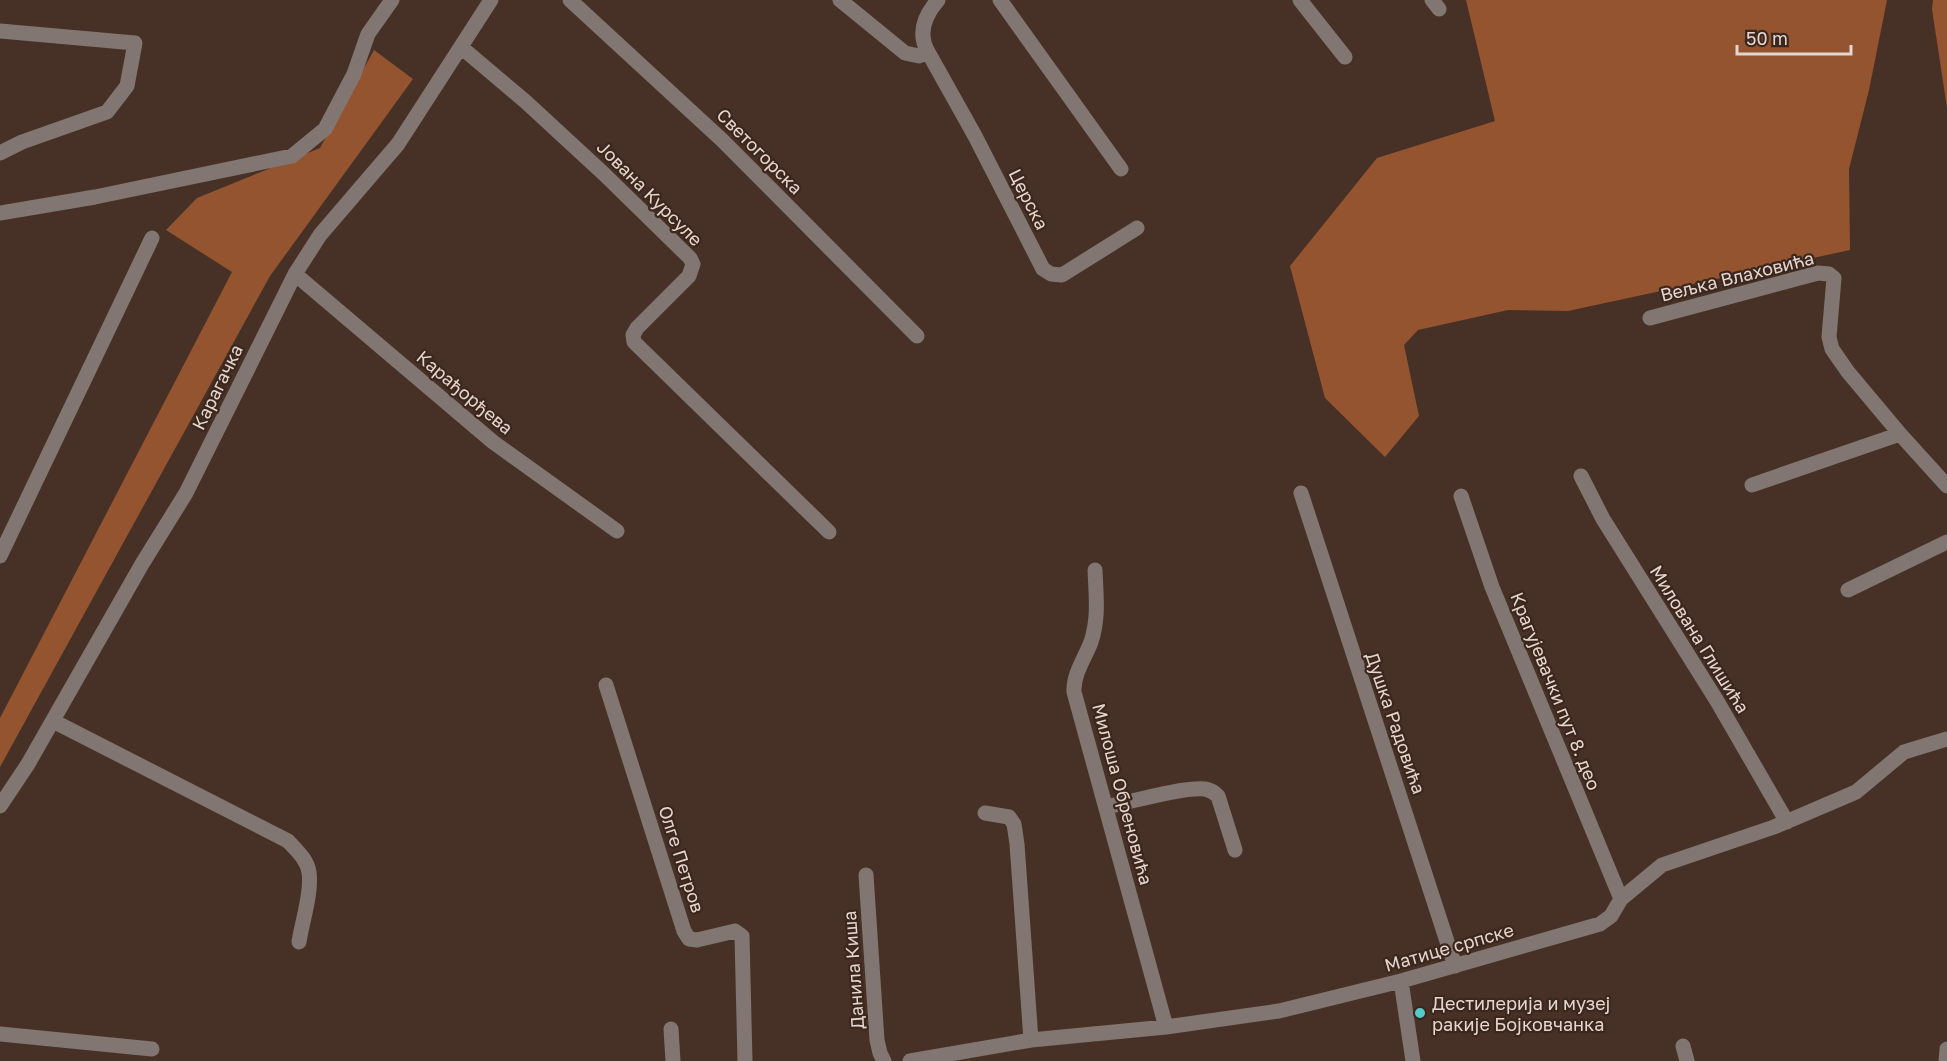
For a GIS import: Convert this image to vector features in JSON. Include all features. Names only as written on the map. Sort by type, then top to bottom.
[{"type":"street","points":[[0,213],[95,197],[292,156],[325,129],[354,74],[368,34],[392,0]]},
{"type":"street","name":"Карагачка","points":[[0,807],[28,764],[142,564],[186,493],[295,274],[320,235],[398,144],[491,0]]},
{"type":"street","name":"Светогорска","points":[[570,0],[722,140],[917,336]]},
{"type":"street","points":[[840,0],[905,53],[919,56],[928,52]]},
{"type":"street","name":"Церска","points":[[938,0],[930,9],[924,22],[922,35],[924,45],[975,136],[1043,269],[1052,274],[1062,275],[1137,228]]},
{"type":"street","points":[[1000,0],[1121,169]]},
{"type":"street","points":[[1300,0],[1345,57]]},
{"type":"street","points":[[0,31],[135,43],[127,86],[107,112],[22,142],[0,153]]},
{"type":"street","name":"Јована Курсуле","points":[[460,47],[552,126],[690,258],[693,264],[689,276],[637,328],[633,335],[634,342],[829,532]]},
{"type":"street","points":[[0,556],[152,238]]},
{"type":"street","name":"Вељка Влаховића","points":[[1650,318],[1818,273],[1829,274],[1834,278],[1830,344],[1848,372],[1947,486]]},
{"type":"street","name":"Карађорђева","points":[[295,274],[493,442],[618,531]]},
{"type":"street","points":[[1752,485],[1900,434]]},
{"type":"street","name":"Милована Глишића","points":[[1581,476],[1603,519],[1717,701],[1787,822]]},
{"type":"street","name":"Душка Радовића","points":[[1300,493],[1455,966]]},
{"type":"street","name":"Крагујевачки пут 8. део","points":[[1461,496],[1492,587],[1621,899]]},
{"type":"street","points":[[1848,590],[1947,542]]},
{"type":"street","name":"Милоша Обреновића","points":[[1095,570],[1097,614],[1091,641],[1074,686],[1166,1027]]},
{"type":"street","name":"Олге Петров","points":[[606,685],[684,932],[689,939],[697,940],[735,930],[742,936],[745,1061]]},
{"type":"street","points":[[53,721],[288,841],[303,858],[309,871],[309,888],[299,942]]},
{"type":"street","name":"Матице српске","points":[[910,1061],[1031,1041],[1166,1027],[1279,1011],[1401,981],[1600,924],[1611,916],[1621,899],[1662,865],[1787,822],[1856,792],[1904,752],[1947,739]]},
{"type":"street","points":[[1106,807],[1187,790],[1211,791],[1218,796],[1235,850]]},
{"type":"street","points":[[985,813],[1009,817],[1014,824],[1031,1041]]},
{"type":"street","name":"Данила Киша","points":[[866,876],[875,1019],[880,1053],[884,1061]]},
{"type":"street","points":[[1401,981],[1413,1061]]},
{"type":"street","points":[[671,1029],[673,1061]]},
{"type":"street","points":[[0,1034],[152,1049]]},
{"type":"street","points":[[1946,1061],[1947,1049]]},
{"type":"shaded area","points":[[1466,0],[1887,0],[1869,90],[1849,169],[1850,250],[1568,311],[1508,310],[1418,330],[1404,345],[1419,416],[1385,457],[1325,398],[1290,266],[1377,158],[1495,121]]},
{"type":"shaded area","points":[[1933,0],[1947,0],[1947,108],[1932,9]]},
{"type":"shaded area","points":[[374,50],[413,79],[270,276],[0,767],[0,718],[232,272],[166,230],[197,198],[320,148]]},
{"type":"place","name":"Дестилерија и музеј ракије Бојковчанка","points":[[1420,1013]]}]
